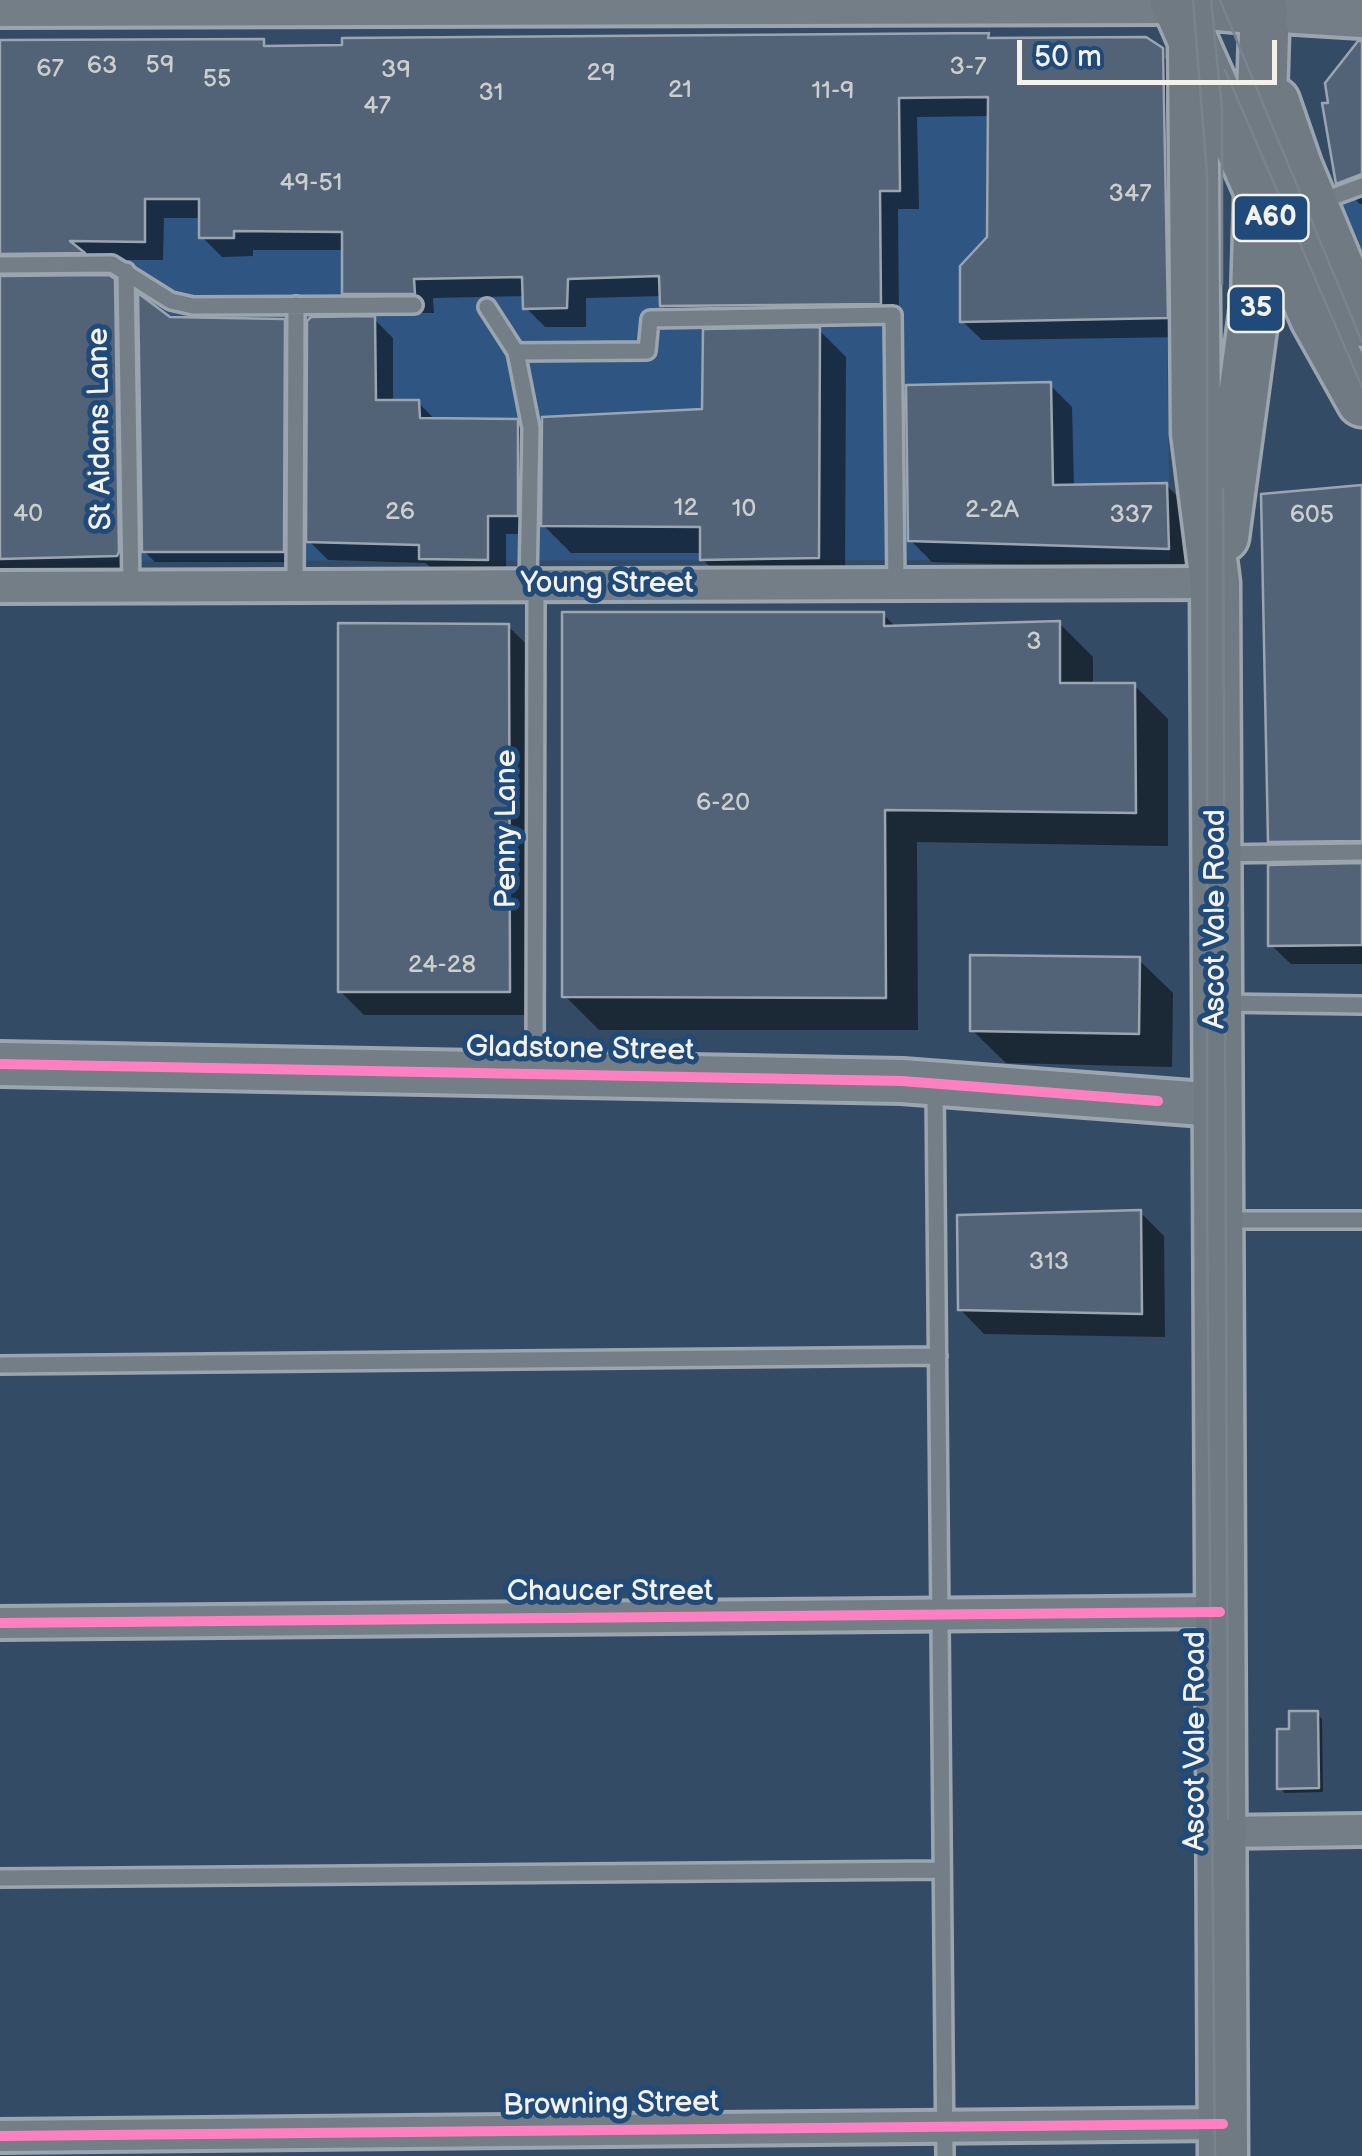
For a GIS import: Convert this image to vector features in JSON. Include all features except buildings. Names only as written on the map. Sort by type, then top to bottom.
[{"type":"main road","points":[[1181,14],[1263,14]]},
{"type":"main road","name":"A60","points":[[1181,14],[1315,318],[1362,402]]},
{"type":"main road","name":"Ascot Vale Road","points":[[1181,14],[1196,432],[1215,583],[1215,1220],[1223,2140]]},
{"type":"main road","name":"A60","points":[[1263,14],[1277,109],[1362,322]]},
{"type":"main road","name":"Ascot Vale Road","points":[[1215,583],[1242,432],[1256,299],[1263,14]]},
{"type":"street","points":[[0,5],[952,0],[1181,14]]},
{"type":"street","points":[[1263,14],[1362,16]]},
{"type":"street","name":"Young Street","points":[[0,587],[1215,583]]},
{"type":"street","name":"Gladstone Street","points":[[0,1064],[935,1083],[1043,1095],[1218,1105]]},
{"type":"street","name":"Chaucer Street","points":[[0,1623],[1220,1612]]},
{"type":"street","points":[[1221,1832],[1362,1830]]},
{"type":"street","name":"Browning Street","points":[[0,2136],[1223,2140]]},
{"type":"lane","points":[[1313,204],[1362,186]]},
{"type":"lane","points":[[0,264],[112,264],[171,301],[193,306],[414,304]]},
{"type":"lane","name":"St Aidans Lane","points":[[126,271],[132,586]]},
{"type":"lane","points":[[295,587],[296,306]]},
{"type":"lane","points":[[487,306],[516,352],[647,351],[650,318],[894,315],[896,584]]},
{"type":"lane","name":"Penny Lane","points":[[516,352],[530,428],[535,1074]]},
{"type":"lane","points":[[1216,854],[1362,852]]},
{"type":"lane","points":[[1216,1003],[1362,1006]]},
{"type":"lane","points":[[935,1083],[945,2141]]},
{"type":"lane","points":[[1215,1220],[1362,1220]]},
{"type":"lane","points":[[0,1365],[938,1356]]},
{"type":"lane","points":[[0,1878],[942,1870]]},
{"type":"shaded area","points":[[0,52],[1163,59],[1170,560],[0,561]]},
{"type":"shaded area","points":[[1362,193],[1362,248],[1340,202]]},
{"type":"tram line","points":[[1193,0],[1207,175],[1207,1220],[1215,2156]]},
{"type":"tram line","points":[[1211,0],[1222,110],[1222,284]]},
{"type":"tram line","points":[[1220,0],[1362,342]]},
{"type":"tram line","points":[[1225,70],[1362,387]]},
{"type":"tram line","points":[[1223,489],[1228,1819]]},
{"type":"cycle path","points":[[0,1064],[902,1081],[1158,1101]]},
{"type":"cycle path","points":[[0,1623],[1220,1612]]},
{"type":"cycle path","points":[[0,2136],[1223,2124]]}]
